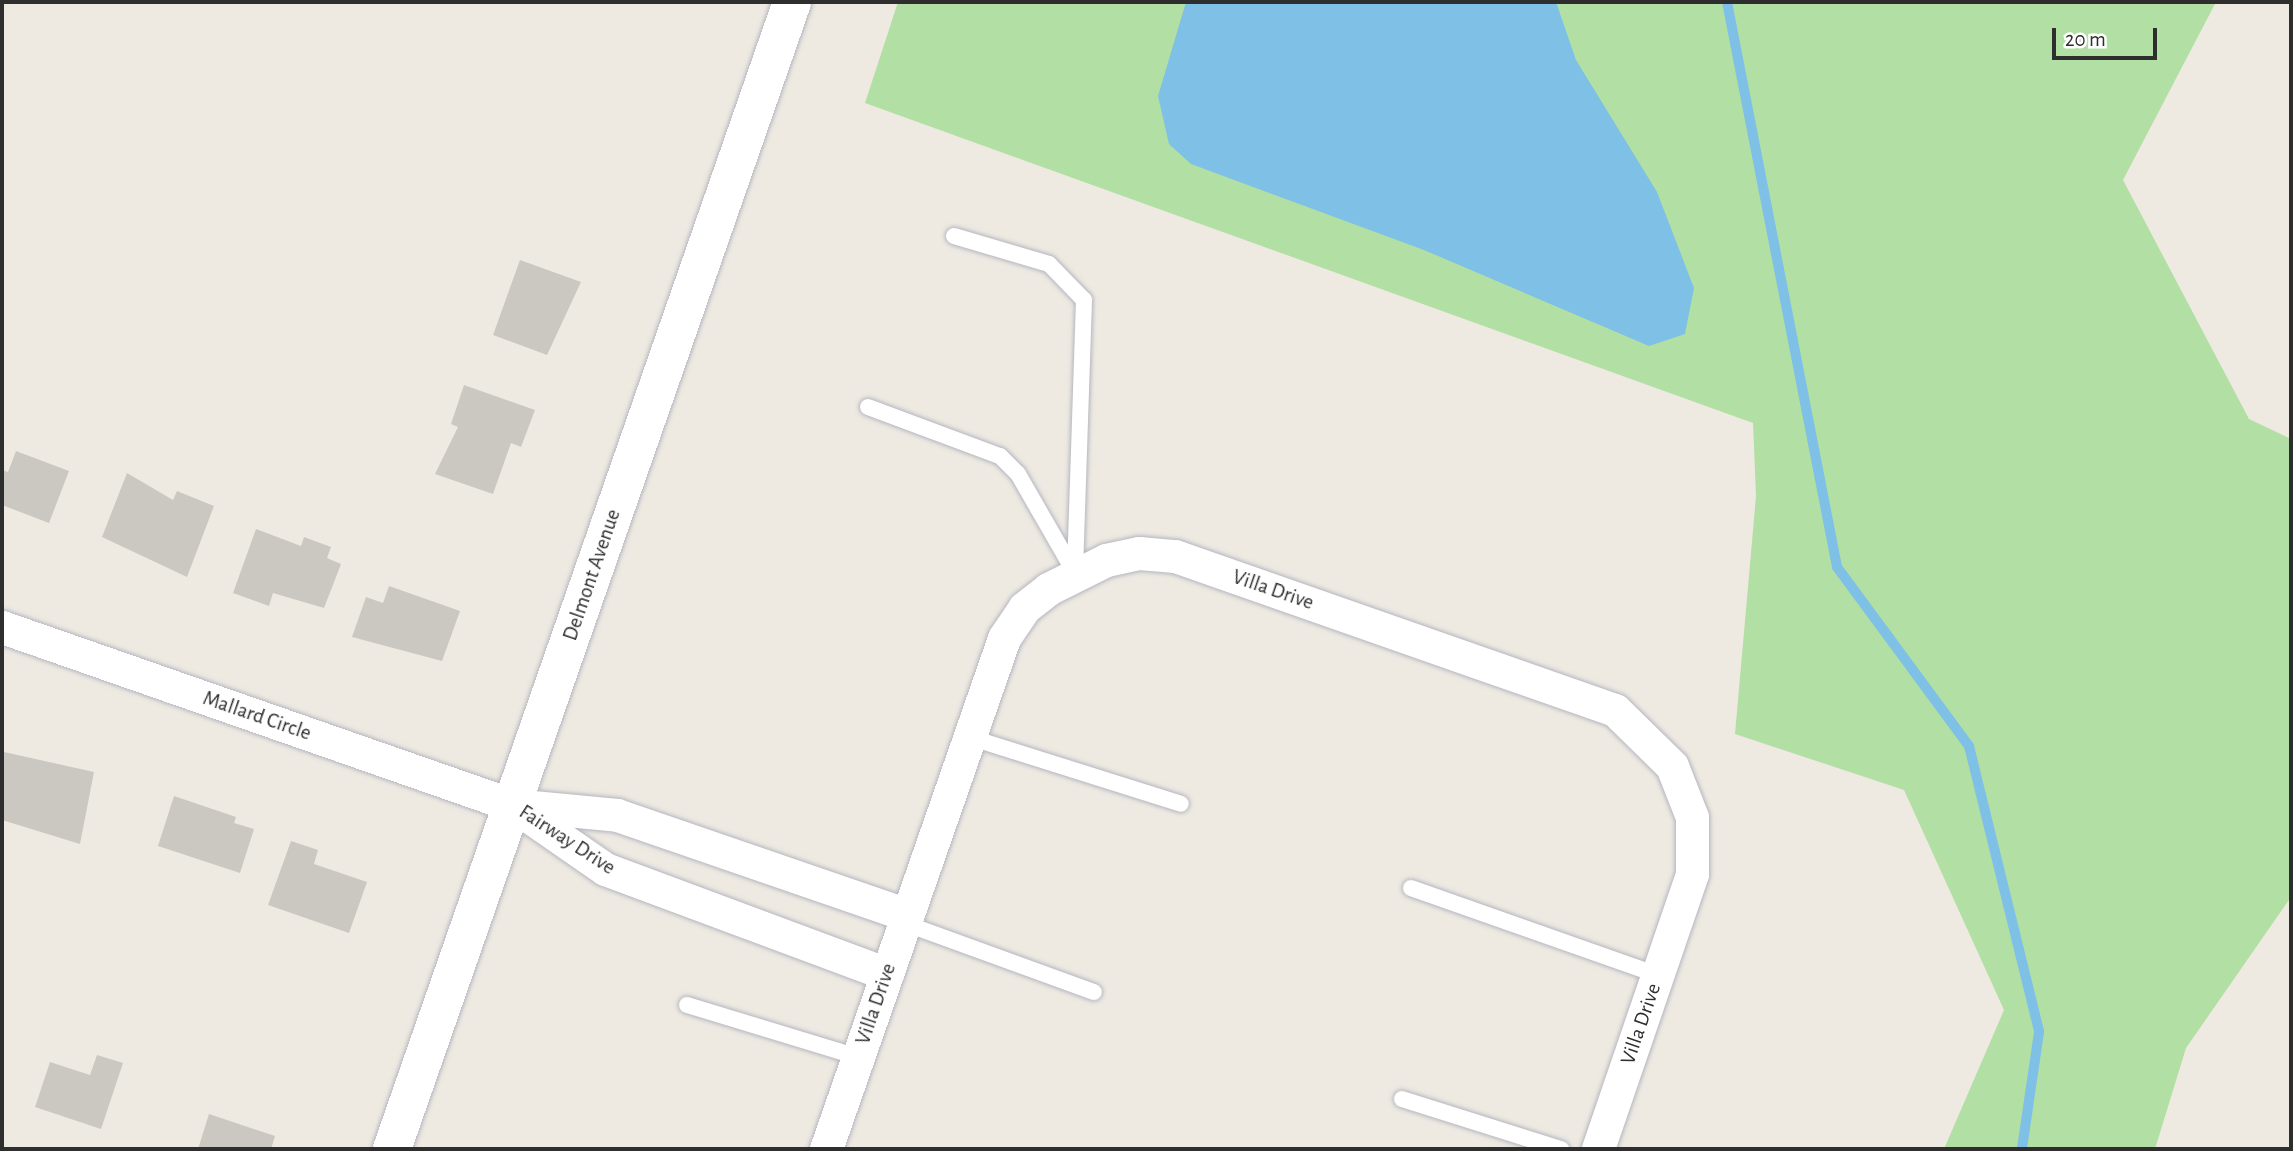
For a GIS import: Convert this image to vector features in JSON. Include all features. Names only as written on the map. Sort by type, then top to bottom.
[{"type":"street","name":"Delmont Avenue","points":[[392,1149],[792,2]]},
{"type":"street","name":"Villa Drive","points":[[826,1149],[1004,638],[1024,608],[1075,573],[1139,553],[1175,556],[1615,710],[1672,766],[1692,817],[1692,874],[1598,1149]]},
{"type":"street","name":"Mallard Circle","points":[[2,627],[512,805]]},
{"type":"street","name":"Fairway Drive","points":[[512,805],[617,815],[906,919]]},
{"type":"street","name":"Fairway Drive","points":[[512,805],[605,869],[887,974]]},
{"type":"lane","points":[[954,236],[1049,264],[1084,300],[1075,573]]},
{"type":"lane","points":[[868,407],[1000,456],[1018,474],[1075,573]]},
{"type":"lane","points":[[969,737],[1181,804]]},
{"type":"lane","points":[[1411,888],[1658,975]]},
{"type":"lane","points":[[906,919],[1094,992]]},
{"type":"lane","points":[[687,1005],[858,1057]]},
{"type":"lane","points":[[1402,1099],[1561,1149]]},
{"type":"green space","points":[[898,2],[2216,2],[2123,180],[2249,419],[2291,439],[2291,897],[2186,1048],[2155,1149],[1944,1149],[2004,1010],[1904,790],[1735,734],[1756,496],[1753,423],[865,103]]},
{"type":"water","points":[[1186,2],[1556,2],[1576,60],[1657,192],[1694,288],[1685,334],[1649,346],[1424,250],[1191,164],[1169,144],[1158,96]]},
{"type":"building","points":[[520,260],[581,282],[547,355],[493,335]]},
{"type":"building","points":[[464,385],[535,410],[521,447],[511,443],[493,494],[435,474],[458,427],[451,424]]},
{"type":"building","points":[[16,451],[69,471],[49,523],[2,505],[2,470],[8,472]]},
{"type":"building","points":[[127,473],[173,500],[177,491],[214,506],[187,577],[102,537]]},
{"type":"building","points":[[256,529],[301,546],[304,537],[331,547],[327,558],[341,564],[324,608],[273,593],[269,606],[233,593]]},
{"type":"building","points":[[389,586],[460,611],[442,661],[352,637],[366,597],[383,603]]},
{"type":"building","points":[[4,752],[94,772],[80,844],[2,820]]},
{"type":"building","points":[[174,796],[236,817],[234,823],[254,829],[240,873],[158,846]]},
{"type":"building","points":[[291,841],[318,850],[314,864],[367,882],[349,933],[268,905]]},
{"type":"building","points":[[97,1055],[123,1063],[101,1129],[35,1107],[50,1062],[90,1075]]},
{"type":"building","points":[[209,1114],[275,1136],[271,1149],[198,1149]]},
{"type":"waterway","points":[[1727,2],[1837,567],[1969,746],[2039,1032],[2022,1149]]}]
